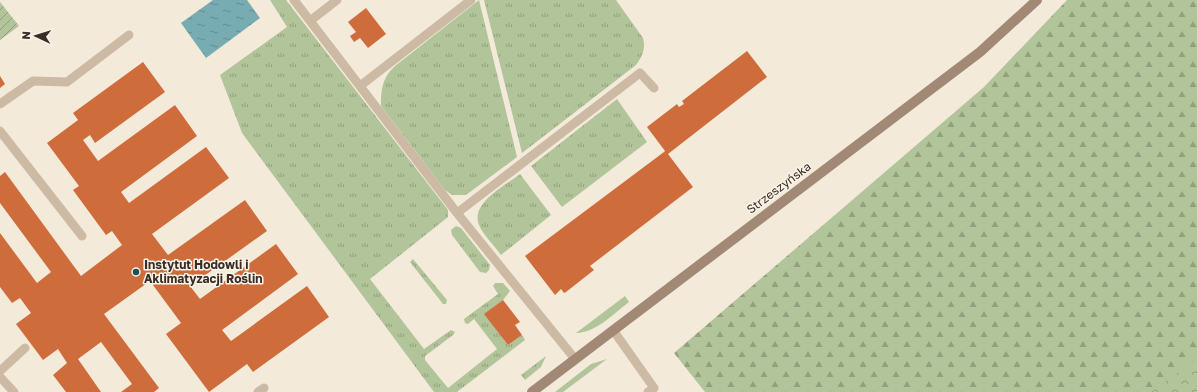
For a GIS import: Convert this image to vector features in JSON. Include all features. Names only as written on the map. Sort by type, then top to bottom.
[{"type":"street","name":"Strzeszyńska","points":[[532,392],[980,52],[1037,0]]},
{"type":"lane","points":[[294,0],[360,86],[376,110],[456,213],[575,359]]},
{"type":"lane","points":[[310,21],[337,0]]},
{"type":"lane","points":[[360,86],[471,0]]},
{"type":"lane","points":[[0,104],[33,81],[66,82],[129,35]]},
{"type":"lane","points":[[456,213],[640,73],[654,88]]},
{"type":"lane","points":[[0,131],[82,236]]},
{"type":"lane","points":[[613,330],[653,391]]},
{"type":"lane","points":[[0,371],[25,348]]},
{"type":"lane","points":[[0,377],[14,392]]},
{"type":"green space","points":[[270,0],[286,0],[448,210],[448,217],[370,279],[424,349],[451,330],[455,332],[425,356],[425,360],[448,388],[497,349],[474,319],[468,324],[465,323],[464,319],[498,294],[493,286],[495,283],[503,283],[510,291],[503,300],[485,314],[508,345],[522,335],[525,340],[457,392],[434,392],[242,133],[220,75],[287,27]]},
{"type":"green space","points":[[479,0],[517,157],[466,195],[452,195],[445,190],[381,106],[381,95],[383,84],[387,75],[395,66]]},
{"type":"green space","points":[[484,0],[616,0],[643,38],[643,53],[636,65],[522,153]]},
{"type":"green space","points":[[1067,0],[1197,0],[1197,392],[705,392],[674,353],[984,87]]},
{"type":"green space","points":[[0,2],[19,26],[0,40]]},
{"type":"green space","points":[[617,99],[647,142],[562,207],[531,166]]},
{"type":"green space","points":[[520,174],[551,215],[501,255],[481,229],[478,217],[484,202],[491,195]]},
{"type":"green space","points":[[456,226],[461,228],[490,265],[489,270],[486,273],[480,272],[452,235],[451,230]]},
{"type":"green space","points":[[413,259],[447,300],[446,304],[443,304],[410,262]]},
{"type":"green space","points":[[625,296],[629,302],[604,322],[591,330],[576,333]]},
{"type":"green space","points":[[546,356],[541,367],[525,380],[521,375]]},
{"type":"green space","points":[[607,359],[563,392],[555,392],[591,364]]},
{"type":"green space","points":[[1197,359],[1197,392],[1151,392]]},
{"type":"water","points":[[213,0],[247,0],[260,18],[206,58],[181,23]]},
{"type":"building","points":[[366,8],[386,34],[368,48],[360,38],[354,42],[350,36],[356,32],[348,22]]},
{"type":"building","points":[[747,51],[767,77],[668,154],[693,187],[590,266],[594,270],[566,292],[564,293],[561,289],[555,295],[525,256],[664,152],[665,151],[647,127],[677,104],[679,107],[684,104],[682,101]]},
{"type":"building","points":[[143,62],[165,92],[95,143],[90,135],[83,140],[98,161],[175,105],[197,136],[121,192],[129,203],[206,147],[229,178],[152,234],[168,255],[245,200],[267,231],[190,286],[200,299],[276,244],[298,274],[222,330],[231,341],[307,286],[329,317],[253,372],[247,364],[209,392],[166,334],[181,323],[150,281],[104,314],[159,388],[154,392],[121,392],[132,384],[101,342],[78,359],[101,392],[66,392],[53,375],[67,363],[58,349],[43,360],[16,324],[31,313],[20,298],[12,303],[0,287],[0,233],[37,283],[51,272],[0,203],[0,176],[5,172],[81,276],[122,245],[112,231],[106,235],[73,190],[79,186],[47,143],[78,120],[73,113]]},
{"type":"building","points":[[0,76],[5,84],[0,88]]},
{"type":"building","points":[[503,300],[520,322],[515,325],[522,335],[508,345],[484,314]]},
{"type":"place","name":"Instytut Hodowli i Aklimatyzacji Roślin","points":[[136,272]]}]
